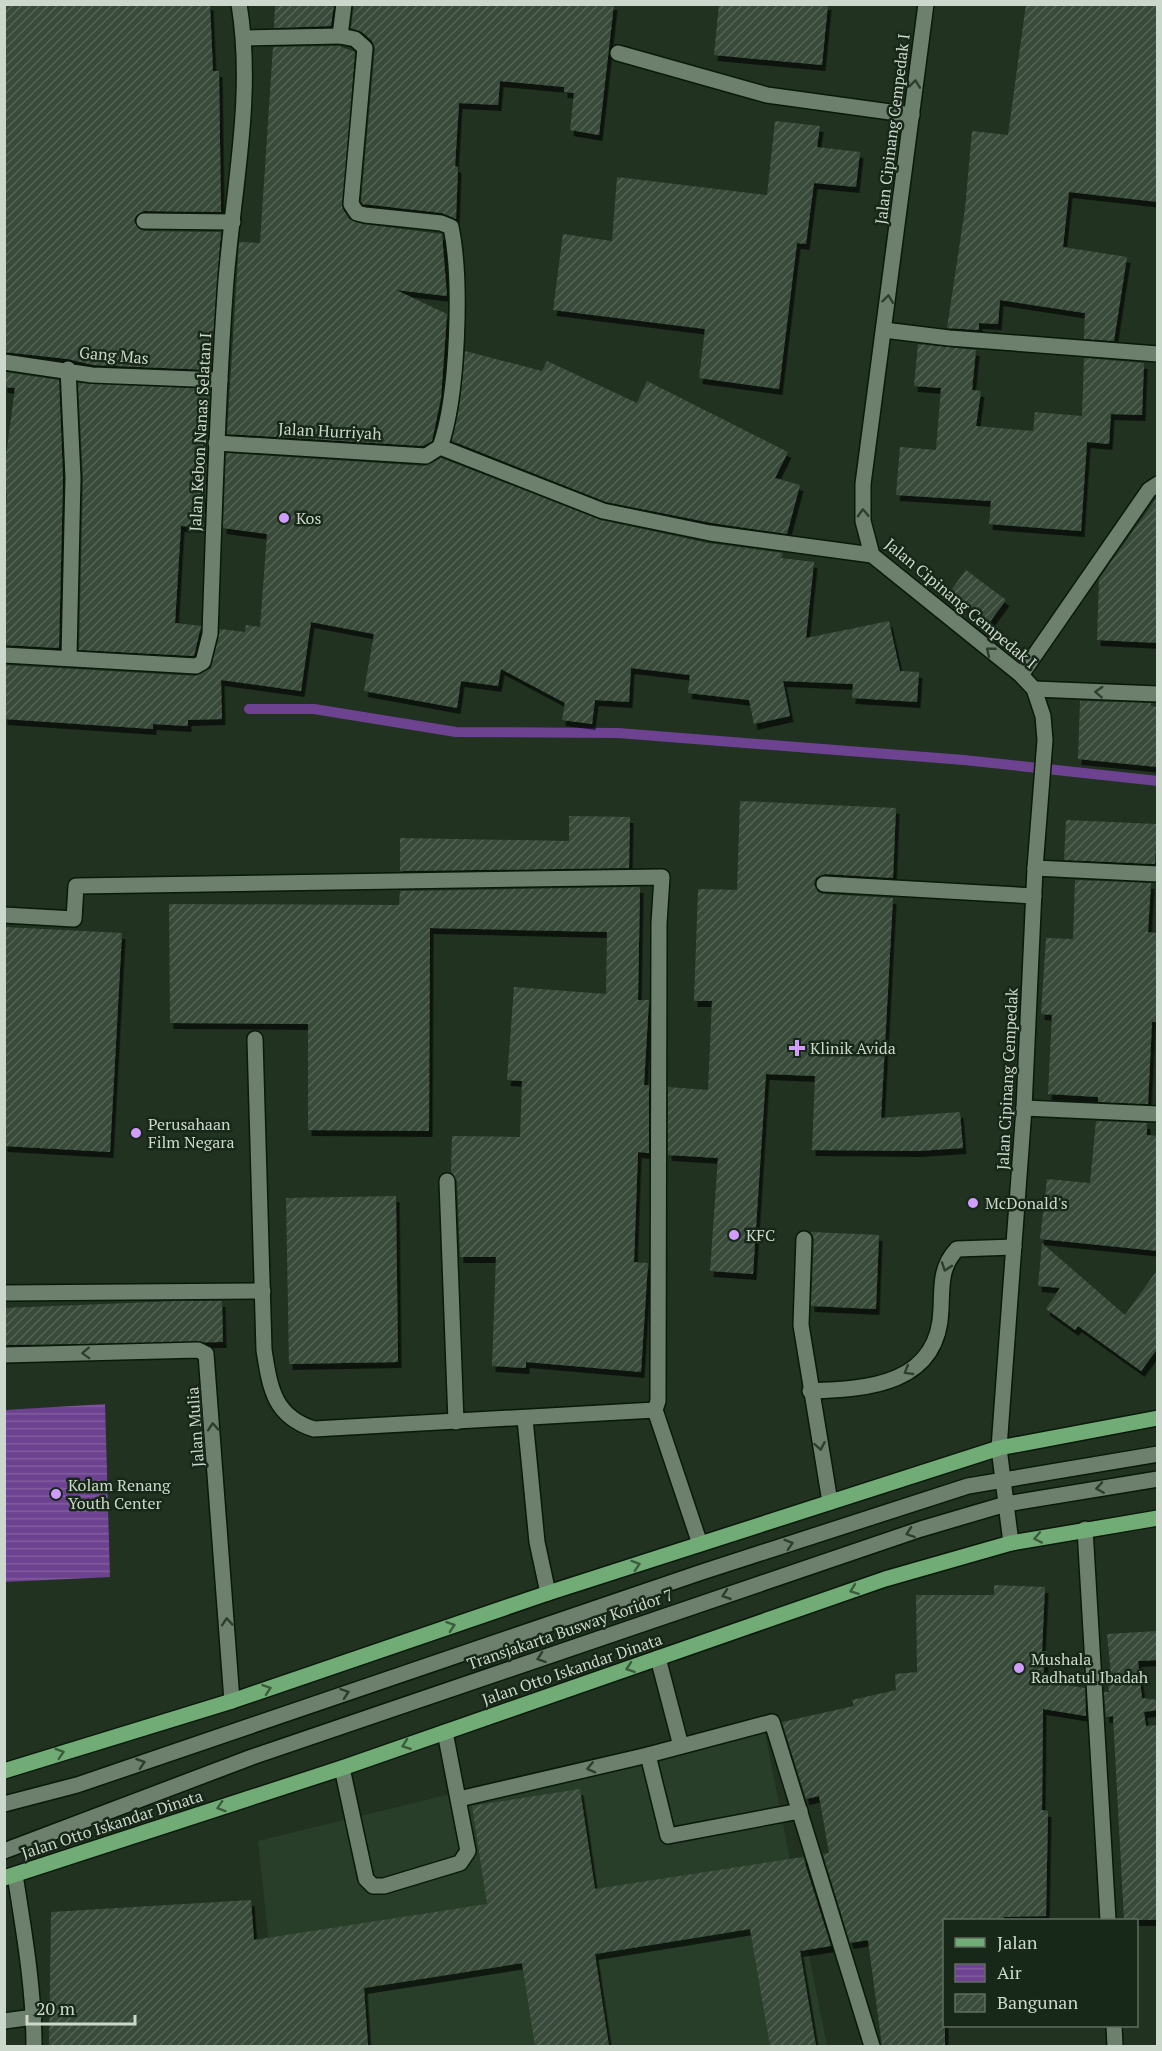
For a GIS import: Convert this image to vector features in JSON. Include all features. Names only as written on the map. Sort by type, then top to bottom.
[{"type":"main road","points":[[4,1771],[232,1701],[548,1593],[999,1448],[1158,1418]]},
{"type":"main road","name":"Jalan Otto Iskandar Dinata","points":[[10,1877],[342,1768],[885,1579],[1011,1543],[1084,1528],[1158,1518]]},
{"type":"street","name":"Jalan Kebon Nanas Selatan I","points":[[4,655],[196,666],[203,663],[210,634],[216,443],[225,292],[242,133],[244,38],[239,4]]},
{"type":"street","points":[[340,36],[344,4]]},
{"type":"street","name":"Jalan Cipinang Cempedak I","points":[[926,4],[862,484],[863,521],[872,555],[1021,675],[1034,689]]},
{"type":"street","points":[[244,38],[340,36],[355,39],[365,48],[351,204],[357,213],[441,223],[451,227],[455,243],[456,318],[450,417],[440,447],[603,511],[710,533],[872,555]]},
{"type":"street","points":[[618,53],[767,95],[912,115]]},
{"type":"street","points":[[144,221],[233,222]]},
{"type":"street","points":[[884,330],[949,338],[1158,354]]},
{"type":"street","name":"Gang Mas","points":[[4,362],[68,369],[92,375],[220,380]]},
{"type":"street","points":[[68,369],[73,478],[69,657]]},
{"type":"street","name":"Jalan Hurriyah","points":[[216,443],[426,456],[440,447]]},
{"type":"street","points":[[1021,675],[1149,490],[1158,484]]},
{"type":"street","points":[[1034,689],[1158,694]]},
{"type":"street","name":"Jalan Cipinang Cempedak","points":[[1011,1543],[999,1448],[1024,1108],[1037,837],[1045,756],[1043,716],[1034,689]]},
{"type":"street","points":[[1035,868],[1158,874]]},
{"type":"street","points":[[4,915],[74,919],[76,886],[662,877],[658,1401],[655,1410],[700,1544]]},
{"type":"street","points":[[824,884],[1034,896]]},
{"type":"street","points":[[255,1039],[264,1350],[268,1378],[277,1402],[285,1415],[299,1424],[314,1429],[655,1410]]},
{"type":"street","points":[[1024,1108],[1158,1114]]},
{"type":"street","points":[[447,1181],[456,1422]]},
{"type":"street","points":[[804,1239],[801,1325],[830,1502]]},
{"type":"street","points":[[810,1391],[860,1389],[886,1384],[916,1367],[930,1351],[941,1325],[942,1271],[947,1259],[957,1249],[1014,1247]]},
{"type":"street","points":[[4,1293],[262,1291]]},
{"type":"street","name":"Jalan Mulia","points":[[4,1355],[198,1350],[206,1354],[232,1701]]},
{"type":"street","points":[[525,1419],[537,1542],[548,1593]]},
{"type":"street","name":"Transjakarta Busway Koridor 7","points":[[4,1804],[77,1785],[702,1572],[968,1486],[1158,1454]]},
{"type":"street","name":"Transjakarta Busway Koridor 7","points":[[4,1851],[252,1757],[900,1536],[1006,1504],[1158,1479]]},
{"type":"street","points":[[1084,1528],[1108,1919]]},
{"type":"street","points":[[658,1658],[681,1746]]},
{"type":"street","points":[[459,1799],[648,1755],[772,1722],[872,2046]]},
{"type":"street","points":[[342,1768],[366,1879],[373,1886],[384,1886],[460,1863],[468,1851],[445,1732]]},
{"type":"street","points":[[648,1755],[668,1836],[800,1811]]},
{"type":"street","points":[[10,1877],[34,2017],[34,2046]]},
{"type":"street","points":[[4,2021],[34,2017]]},
{"type":"street","points":[[1114,2027],[1115,2046]]},
{"type":"shaded area","points":[[762,1718],[827,2046],[280,2046],[258,1841]]},
{"type":"water","name":"Kolam Renang Youth Center","points":[[105,1404],[110,1577],[5,1582],[5,1410]]},
{"type":"building","points":[[4,4],[210,4],[213,71],[219,71],[221,212],[144,211],[136,216],[134,221],[139,229],[144,231],[221,232],[211,370],[93,365],[68,359],[4,352]]},
{"type":"building","points":[[275,4],[334,4],[331,26],[274,28]]},
{"type":"building","points":[[354,4],[614,4],[599,135],[570,130],[574,93],[564,92],[564,87],[500,81],[498,105],[459,103],[455,166],[458,167],[456,219],[442,213],[363,204],[361,201],[375,48],[372,41],[362,32],[351,28]]},
{"type":"building","points":[[719,4],[828,4],[822,65],[714,55]]},
{"type":"building","points":[[1026,4],[1158,4],[1158,202],[1069,192],[1063,247],[1127,257],[1114,341],[1084,339],[1085,313],[1000,300],[998,324],[979,323],[979,330],[947,328],[965,209],[972,131],[1008,135]]},
{"type":"building","points":[[339,46],[355,52],[343,209],[349,219],[363,224],[442,234],[447,296],[396,290],[447,314],[441,398],[432,441],[423,446],[227,434],[239,242],[260,243],[273,47]]},
{"type":"building","points":[[775,121],[820,126],[817,147],[860,152],[856,187],[814,183],[806,244],[797,243],[779,389],[699,378],[705,329],[553,310],[563,234],[612,241],[617,177],[767,195]]},
{"type":"building","points":[[918,344],[976,350],[972,390],[981,391],[976,426],[1033,431],[1035,412],[1082,416],[1084,358],[1144,363],[1142,415],[1111,414],[1109,444],[1087,442],[1081,531],[989,524],[991,501],[896,495],[900,447],[936,450],[941,388],[914,386]]},
{"type":"building","points":[[465,351],[542,371],[547,361],[637,403],[647,381],[788,452],[775,478],[800,485],[787,534],[712,523],[606,502],[452,441],[460,401]]},
{"type":"building","points":[[4,372],[59,380],[63,478],[59,648],[4,645],[4,524],[7,494],[4,494],[4,471],[15,388],[4,387]]},
{"type":"building","points":[[78,383],[210,389],[204,527],[181,526],[175,623],[201,626],[194,656],[79,650],[83,478]]},
{"type":"building","points":[[226,453],[425,466],[441,458],[601,520],[708,543],[783,553],[781,558],[814,562],[806,638],[889,621],[900,671],[919,672],[917,702],[852,698],[853,684],[783,681],[790,716],[754,724],[749,700],[688,693],[690,675],[631,668],[629,702],[595,700],[592,724],[562,720],[565,703],[501,669],[498,686],[461,681],[457,708],[364,691],[374,634],[311,622],[301,691],[221,680],[222,719],[188,720],[188,726],[153,724],[153,729],[4,719],[4,665],[196,676],[211,668],[220,629],[245,632],[246,625],[260,627],[267,534],[223,528]]},
{"type":"building","points":[[1158,496],[1158,643],[1097,640],[1099,579]]},
{"type":"building","points":[[966,570],[1006,600],[989,623],[949,593]]},
{"type":"building","points":[[1080,701],[1151,703],[1151,706],[1158,707],[1158,767],[1078,759]]},
{"type":"building","points":[[740,801],[896,808],[893,878],[825,874],[816,878],[814,884],[818,892],[823,894],[893,898],[881,1118],[960,1112],[963,1148],[918,1151],[812,1150],[815,1076],[766,1074],[753,1274],[710,1271],[718,1158],[668,1155],[668,1087],[708,1090],[712,1001],[694,1001],[698,889],[737,890]]},
{"type":"building","points":[[569,816],[630,817],[629,868],[400,871],[400,838],[569,841]]},
{"type":"building","points":[[1066,820],[1157,824],[1155,864],[1064,860]]},
{"type":"building","points":[[1075,880],[1151,883],[1148,932],[1158,933],[1158,1022],[1152,1022],[1148,1104],[1098,1102],[1098,1097],[1048,1094],[1052,1015],[1041,1014],[1046,938],[1073,939]]},
{"type":"building","points":[[640,887],[638,1000],[649,1000],[644,1085],[649,1085],[649,1153],[638,1152],[634,1262],[648,1263],[641,1372],[526,1362],[526,1368],[492,1366],[496,1257],[460,1257],[457,1181],[451,1172],[452,1136],[520,1137],[522,1081],[507,1080],[514,987],[606,994],[607,932],[430,928],[429,1131],[308,1130],[308,1024],[170,1023],[169,904],[399,905],[400,891]]},
{"type":"building","points":[[4,927],[122,933],[110,1152],[4,1146]]},
{"type":"building","points":[[1096,1121],[1147,1123],[1147,1135],[1158,1136],[1158,1251],[1040,1239],[1047,1179],[1090,1183]]},
{"type":"building","points":[[396,1196],[398,1362],[289,1364],[286,1198]]},
{"type":"building","points":[[811,1232],[879,1235],[876,1309],[811,1306],[814,1239]]},
{"type":"building","points":[[1042,1243],[1125,1315],[1158,1269],[1158,1348],[1141,1371],[1078,1326],[1075,1330],[1046,1309],[1060,1288],[1038,1286]]},
{"type":"building","points":[[222,1301],[223,1342],[4,1345],[4,1308]]},
{"type":"building","points":[[994,1585],[1045,1587],[1042,1651],[1047,1651],[1042,1681],[1085,1688],[1086,1716],[1043,1709],[1042,1810],[1048,1811],[1046,1916],[943,1919],[945,2046],[882,2046],[868,1940],[850,1943],[823,1854],[829,1853],[819,1796],[806,1799],[782,1722],[854,1706],[852,1700],[896,1690],[895,1674],[917,1672],[916,1595],[994,1595]]},
{"type":"building","points":[[1158,1631],[1158,1660],[1138,1661],[1142,1698],[1158,1700],[1158,1710],[1144,1712],[1146,1726],[1158,1725],[1158,1920],[1124,1919],[1113,1716],[1106,1717],[1104,1692],[1109,1692],[1107,1675],[1111,1674],[1107,1634]]},
{"type":"building","points":[[580,1789],[595,1889],[803,1857],[831,1946],[800,1951],[816,2046],[770,2046],[750,1929],[595,1954],[609,2046],[535,2046],[522,1963],[364,1988],[368,2046],[49,2046],[51,1912],[251,1900],[254,1940],[487,1904],[472,1806]]},
{"type":"waterway","points":[[249,709],[314,709],[456,732],[618,733],[964,760],[1158,781]]},
{"type":"place","name":"Kos","points":[[284,518]]},
{"type":"place","name":"Klinik Avida","points":[[797,1048]]},
{"type":"place","name":"Perusahaan Film Negara","points":[[136,1133]]},
{"type":"place","name":"McDonald's","points":[[973,1203]]},
{"type":"place","name":"KFC","points":[[734,1235]]},
{"type":"place","name":"Kolam Renang Youth Center","points":[[56,1494]]},
{"type":"place","name":"Mushala Radhatul Ibadah","points":[[1019,1668]]}]
